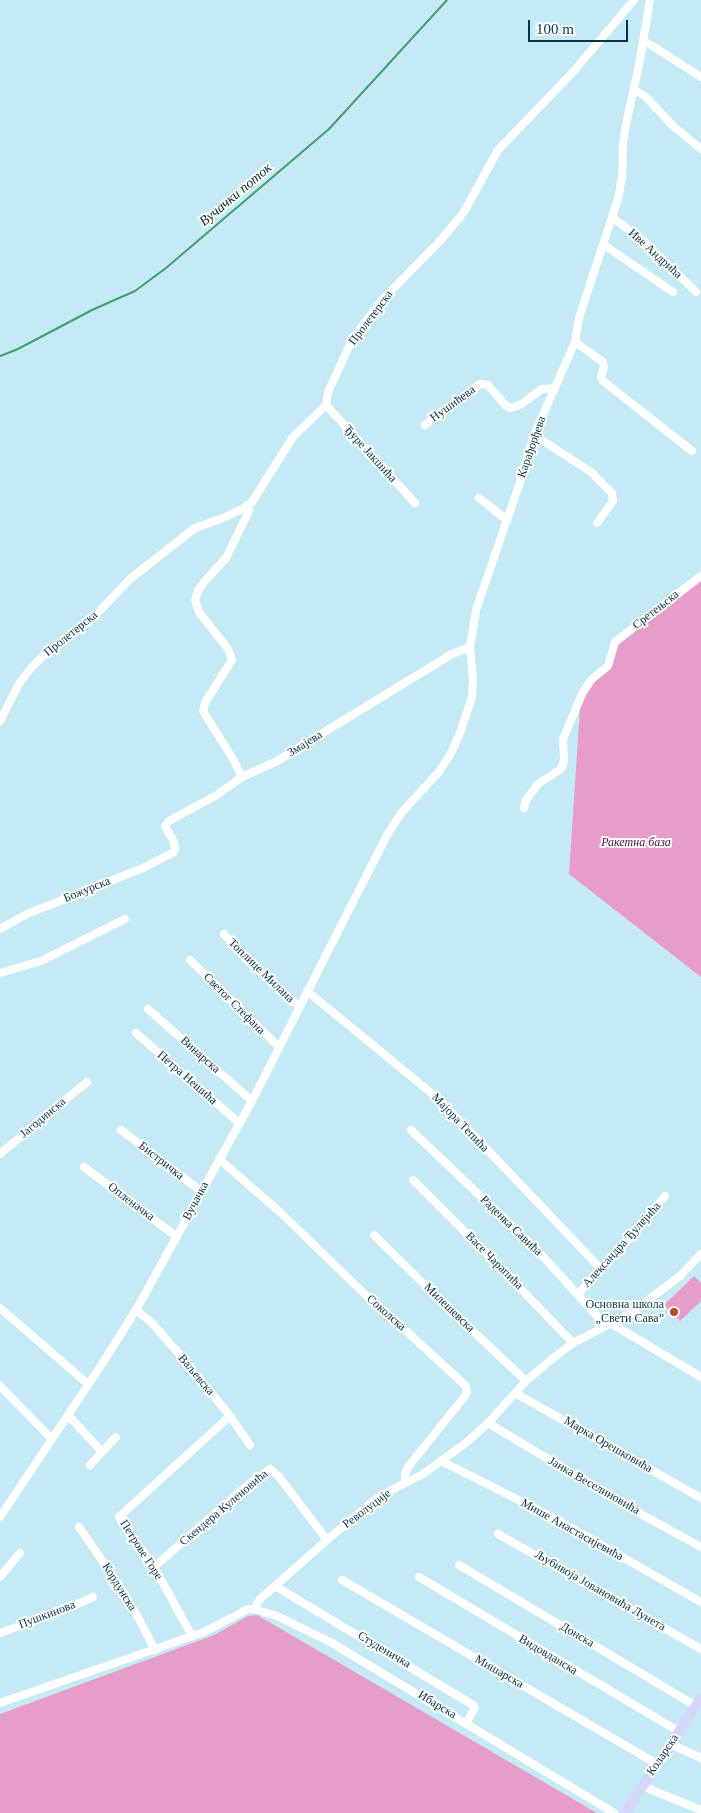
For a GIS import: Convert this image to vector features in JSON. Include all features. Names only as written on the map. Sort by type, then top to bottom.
[{"type":"main road","name":"Коларска","points":[[625,1813],[698,1702]]},
{"type":"street","name":"Пролетерска","points":[[0,721],[20,682],[32,667],[47,652],[90,621],[130,579],[196,528],[248,506],[256,497],[293,437],[326,405],[328,392],[352,340],[382,300],[440,240],[464,212],[498,150],[573,72],[634,0]]},
{"type":"street","name":"Карађорђева","points":[[368,871],[394,823],[431,782],[455,745],[464,723],[472,697],[473,681],[470,647],[476,610],[534,436],[575,342],[579,318],[621,188],[623,144],[650,0]]},
{"type":"street","points":[[643,40],[701,77]]},
{"type":"street","points":[[634,89],[646,97],[673,126],[701,149]]},
{"type":"street","name":"Иве Андрића","points":[[612,218],[645,242],[696,292]]},
{"type":"street","points":[[604,245],[674,292]]},
{"type":"street","points":[[575,342],[603,362],[604,367],[601,378],[605,383],[692,451]]},
{"type":"street","name":"Нушићева","points":[[425,425],[480,384],[486,384],[490,387],[505,405],[510,408],[520,405],[542,389],[554,388]]},
{"type":"street","name":"Ђуре Јакшића","points":[[326,405],[415,503]]},
{"type":"street","points":[[534,436],[591,472],[612,493],[613,502],[598,523]]},
{"type":"street","points":[[479,498],[507,520]]},
{"type":"street","points":[[242,777],[203,711],[206,701],[232,660],[228,650],[199,612],[195,600],[204,582],[226,558],[249,511],[248,506]]},
{"type":"street","name":"Сретењска","points":[[524,808],[526,800],[538,784],[561,769],[564,761],[563,739],[582,694],[591,680],[608,666],[615,642],[701,576]]},
{"type":"street","name":"Змајева","points":[[174,852],[175,845],[165,826],[166,823],[222,792],[242,777],[278,761],[444,658],[470,647]]},
{"type":"street","name":"Божурска","points":[[0,929],[27,914],[143,868],[174,852]]},
{"type":"street","name":"Вучачка","points":[[0,1517],[136,1310],[252,1101],[368,871]]},
{"type":"street","points":[[0,973],[41,961],[125,919]]},
{"type":"street","name":"Топлице Милана","points":[[224,934],[245,958],[299,1007]]},
{"type":"street","name":"Светог Стефана","points":[[190,960],[278,1047]]},
{"type":"street","name":"Мајора Тепића","points":[[307,991],[441,1101],[601,1269]]},
{"type":"street","name":"Винарска","points":[[148,1009],[252,1101]]},
{"type":"street","name":"Петра Нешића","points":[[136,1034],[239,1123]]},
{"type":"street","name":"Јагодинска","points":[[0,1154],[86,1082]]},
{"type":"street","name":"Бистричка","points":[[121,1130],[202,1192]]},
{"type":"street","name":"Раденка Савића","points":[[412,1130],[538,1251],[609,1325],[701,1377]]},
{"type":"street","name":"Соколска","points":[[219,1159],[262,1196],[379,1308],[404,1328],[466,1386],[467,1392],[465,1396],[408,1467],[405,1474],[405,1483]]},
{"type":"street","name":"Опленачка","points":[[84,1167],[177,1237]]},
{"type":"street","name":"Васе Чарапића","points":[[413,1180],[501,1267],[573,1343]]},
{"type":"street","name":"Александра Ђулејића","points":[[578,1294],[632,1236],[665,1196]]},
{"type":"street","name":"Милешевска","points":[[374,1235],[526,1381]]},
{"type":"street","name":"Револуције","points":[[0,1703],[155,1650],[221,1624],[248,1609],[254,1609],[260,1599],[378,1498],[423,1474],[467,1442],[488,1423],[526,1381],[573,1343],[631,1313],[667,1287],[690,1267],[701,1254]]},
{"type":"street","points":[[0,1308],[88,1384]]},
{"type":"street","name":"Ваљевска","points":[[136,1310],[151,1322],[230,1416],[250,1445]]},
{"type":"street","points":[[0,1386],[52,1439]]},
{"type":"street","name":"Марка Орешковића","points":[[515,1393],[701,1498]]},
{"type":"street","points":[[68,1415],[102,1452]]},
{"type":"street","name":"Петрове Горе","points":[[192,1636],[154,1567],[119,1517],[230,1416]]},
{"type":"street","name":"Јанка Веселиновића","points":[[488,1423],[622,1503],[701,1547]]},
{"type":"street","points":[[90,1465],[116,1437]]},
{"type":"street","name":"Мише Анастасијевића","points":[[441,1461],[556,1519],[701,1602]]},
{"type":"street","name":"Скендера Куленовића","points":[[154,1567],[244,1488],[270,1468],[280,1478],[327,1540]]},
{"type":"street","name":"Кордунска","points":[[79,1527],[121,1588],[155,1650]]},
{"type":"street","name":"Љубивоја Јовановића Лунета","points":[[498,1534],[701,1649]]},
{"type":"street","points":[[0,1577],[20,1552]]},
{"type":"street","name":"Донска","points":[[459,1565],[698,1702]]},
{"type":"street","name":"Видовданска","points":[[419,1577],[678,1731]]},
{"type":"street","name":"Мишарска","points":[[342,1580],[657,1764]]},
{"type":"street","name":"Студеничка","points":[[275,1586],[473,1704],[475,1708],[466,1723]]},
{"type":"street","name":"Пушкинова","points":[[0,1633],[93,1597]]},
{"type":"street","name":"Ибарска","points":[[254,1609],[277,1616],[332,1642],[614,1813]]},
{"type":"street","points":[[670,1744],[701,1758]]},
{"type":"street","points":[[642,1786],[701,1810]]},
{"type":"green space","name":"Ракетна база","points":[[701,581],[701,977],[569,874],[580,708],[591,684],[610,668],[618,644]]},
{"type":"green space","points":[[694,1276],[701,1283],[701,1301],[680,1321],[664,1305]]},
{"type":"green space","points":[[257,1615],[597,1813],[0,1813],[0,1714],[214,1635],[248,1616]]},
{"type":"waterway","name":"Вучачки поток","points":[[0,356],[18,349],[92,310],[135,291],[166,268],[329,129],[447,0]]},
{"type":"place","name":"Основна школа „Свети Сава”","points":[[674,1312]]}]
